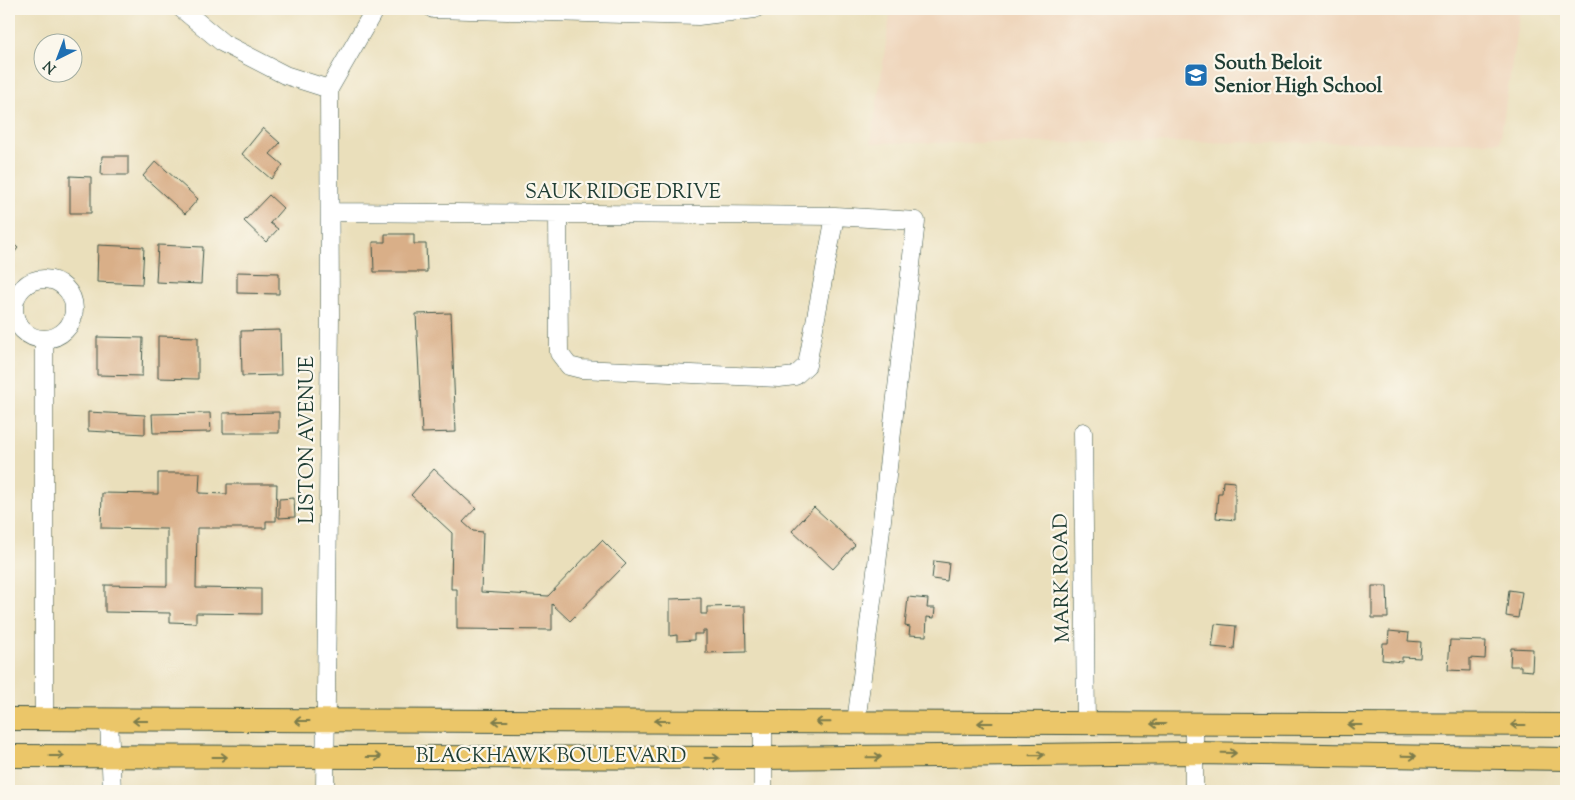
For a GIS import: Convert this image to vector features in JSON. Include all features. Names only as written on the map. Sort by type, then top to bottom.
[{"type":"main road","name":"BLACKHAWK BOULEVARD","points":[[9,719],[109,721],[1566,725]]},
{"type":"main road","name":"BLACKHAWK BOULEVARD","points":[[9,756],[763,758],[1194,752],[1566,759]]},
{"type":"street","points":[[182,9],[223,43],[285,75],[329,89],[375,9]]},
{"type":"street","points":[[433,9],[590,11],[698,16],[754,10]]},
{"type":"street","name":"LISTON AVENUE","points":[[325,791],[330,212],[329,89]]},
{"type":"street","name":"SAUK RIDGE DRIVE","points":[[330,212],[835,216],[916,221],[877,564],[856,722]]},
{"type":"street","points":[[558,214],[560,353],[569,366],[581,369],[779,378],[795,376],[807,365],[835,216]]},
{"type":"street","points":[[44,339],[44,719]]},
{"type":"street","name":"MARK ROAD","points":[[1083,432],[1086,724]]},
{"type":"street","points":[[109,721],[112,791]]},
{"type":"street","points":[[763,791],[764,722]]},
{"type":"street","points":[[1194,724],[1194,791]]},
{"type":"shaded area","name":"South Beloit Senior High School","points":[[891,9],[1520,9],[1500,142],[871,143]]},
{"type":"building","points":[[263,128],[280,143],[270,154],[283,165],[271,179],[242,154]]},
{"type":"building","points":[[102,156],[128,156],[128,175],[101,175]]},
{"type":"building","points":[[156,161],[198,199],[185,214],[143,176]]},
{"type":"building","points":[[70,176],[91,177],[91,213],[70,213]]},
{"type":"building","points":[[269,195],[283,208],[270,223],[278,229],[266,242],[244,221]]},
{"type":"building","points":[[385,234],[414,234],[414,244],[426,244],[427,272],[374,272],[373,242],[385,242]]},
{"type":"building","points":[[9,240],[18,248],[9,259]]},
{"type":"building","points":[[98,245],[144,247],[142,284],[97,282]]},
{"type":"building","points":[[158,245],[203,247],[201,284],[156,282]]},
{"type":"building","points":[[237,272],[279,273],[279,294],[237,293]]},
{"type":"building","points":[[451,313],[456,432],[422,433],[416,314]]},
{"type":"building","points":[[280,330],[281,375],[242,376],[241,331]]},
{"type":"building","points":[[158,336],[198,337],[198,379],[158,378]]},
{"type":"building","points":[[97,337],[143,338],[142,376],[97,375]]},
{"type":"building","points":[[88,412],[145,415],[145,434],[88,431]]},
{"type":"building","points":[[279,412],[279,433],[223,433],[223,413]]},
{"type":"building","points":[[210,413],[211,432],[153,433],[152,414]]},
{"type":"building","points":[[434,469],[476,508],[463,522],[473,531],[483,532],[481,592],[548,596],[602,540],[626,564],[570,621],[552,604],[552,630],[457,629],[457,589],[451,589],[452,533],[411,495]]},
{"type":"building","points":[[158,473],[200,473],[199,493],[227,494],[227,484],[277,484],[276,521],[266,521],[266,528],[197,528],[196,588],[261,589],[261,614],[196,613],[196,623],[170,622],[170,613],[105,612],[105,585],[167,586],[167,529],[101,528],[102,493],[158,494]]},
{"type":"building","points":[[1223,481],[1235,482],[1235,520],[1216,518],[1218,493],[1222,493]]},
{"type":"building","points":[[294,498],[295,517],[279,518],[279,499]]},
{"type":"building","points":[[814,507],[855,545],[833,569],[792,531]]},
{"type":"building","points":[[934,561],[949,563],[947,581],[932,579]]},
{"type":"building","points":[[1372,586],[1387,586],[1388,618],[1372,618]]},
{"type":"building","points":[[1509,590],[1522,592],[1518,618],[1506,616]]},
{"type":"building","points":[[908,597],[928,599],[927,608],[935,608],[934,618],[927,617],[926,636],[909,635],[910,627],[905,626]]},
{"type":"building","points":[[701,598],[701,614],[707,614],[707,607],[745,606],[746,652],[706,653],[706,631],[703,631],[703,634],[694,634],[694,640],[677,641],[677,635],[670,636],[670,599]]},
{"type":"building","points":[[1215,624],[1236,626],[1234,649],[1212,647]]},
{"type":"building","points":[[1389,631],[1409,633],[1408,641],[1421,642],[1420,658],[1402,657],[1402,662],[1382,660],[1383,643],[1388,643]]},
{"type":"building","points":[[1450,640],[1486,641],[1485,659],[1470,658],[1470,671],[1448,670]]},
{"type":"building","points":[[1511,648],[1533,649],[1532,671],[1521,670],[1521,666],[1510,666]]},
{"type":"place","name":"South Beloit Senior High School","points":[[1196,75]]}]
